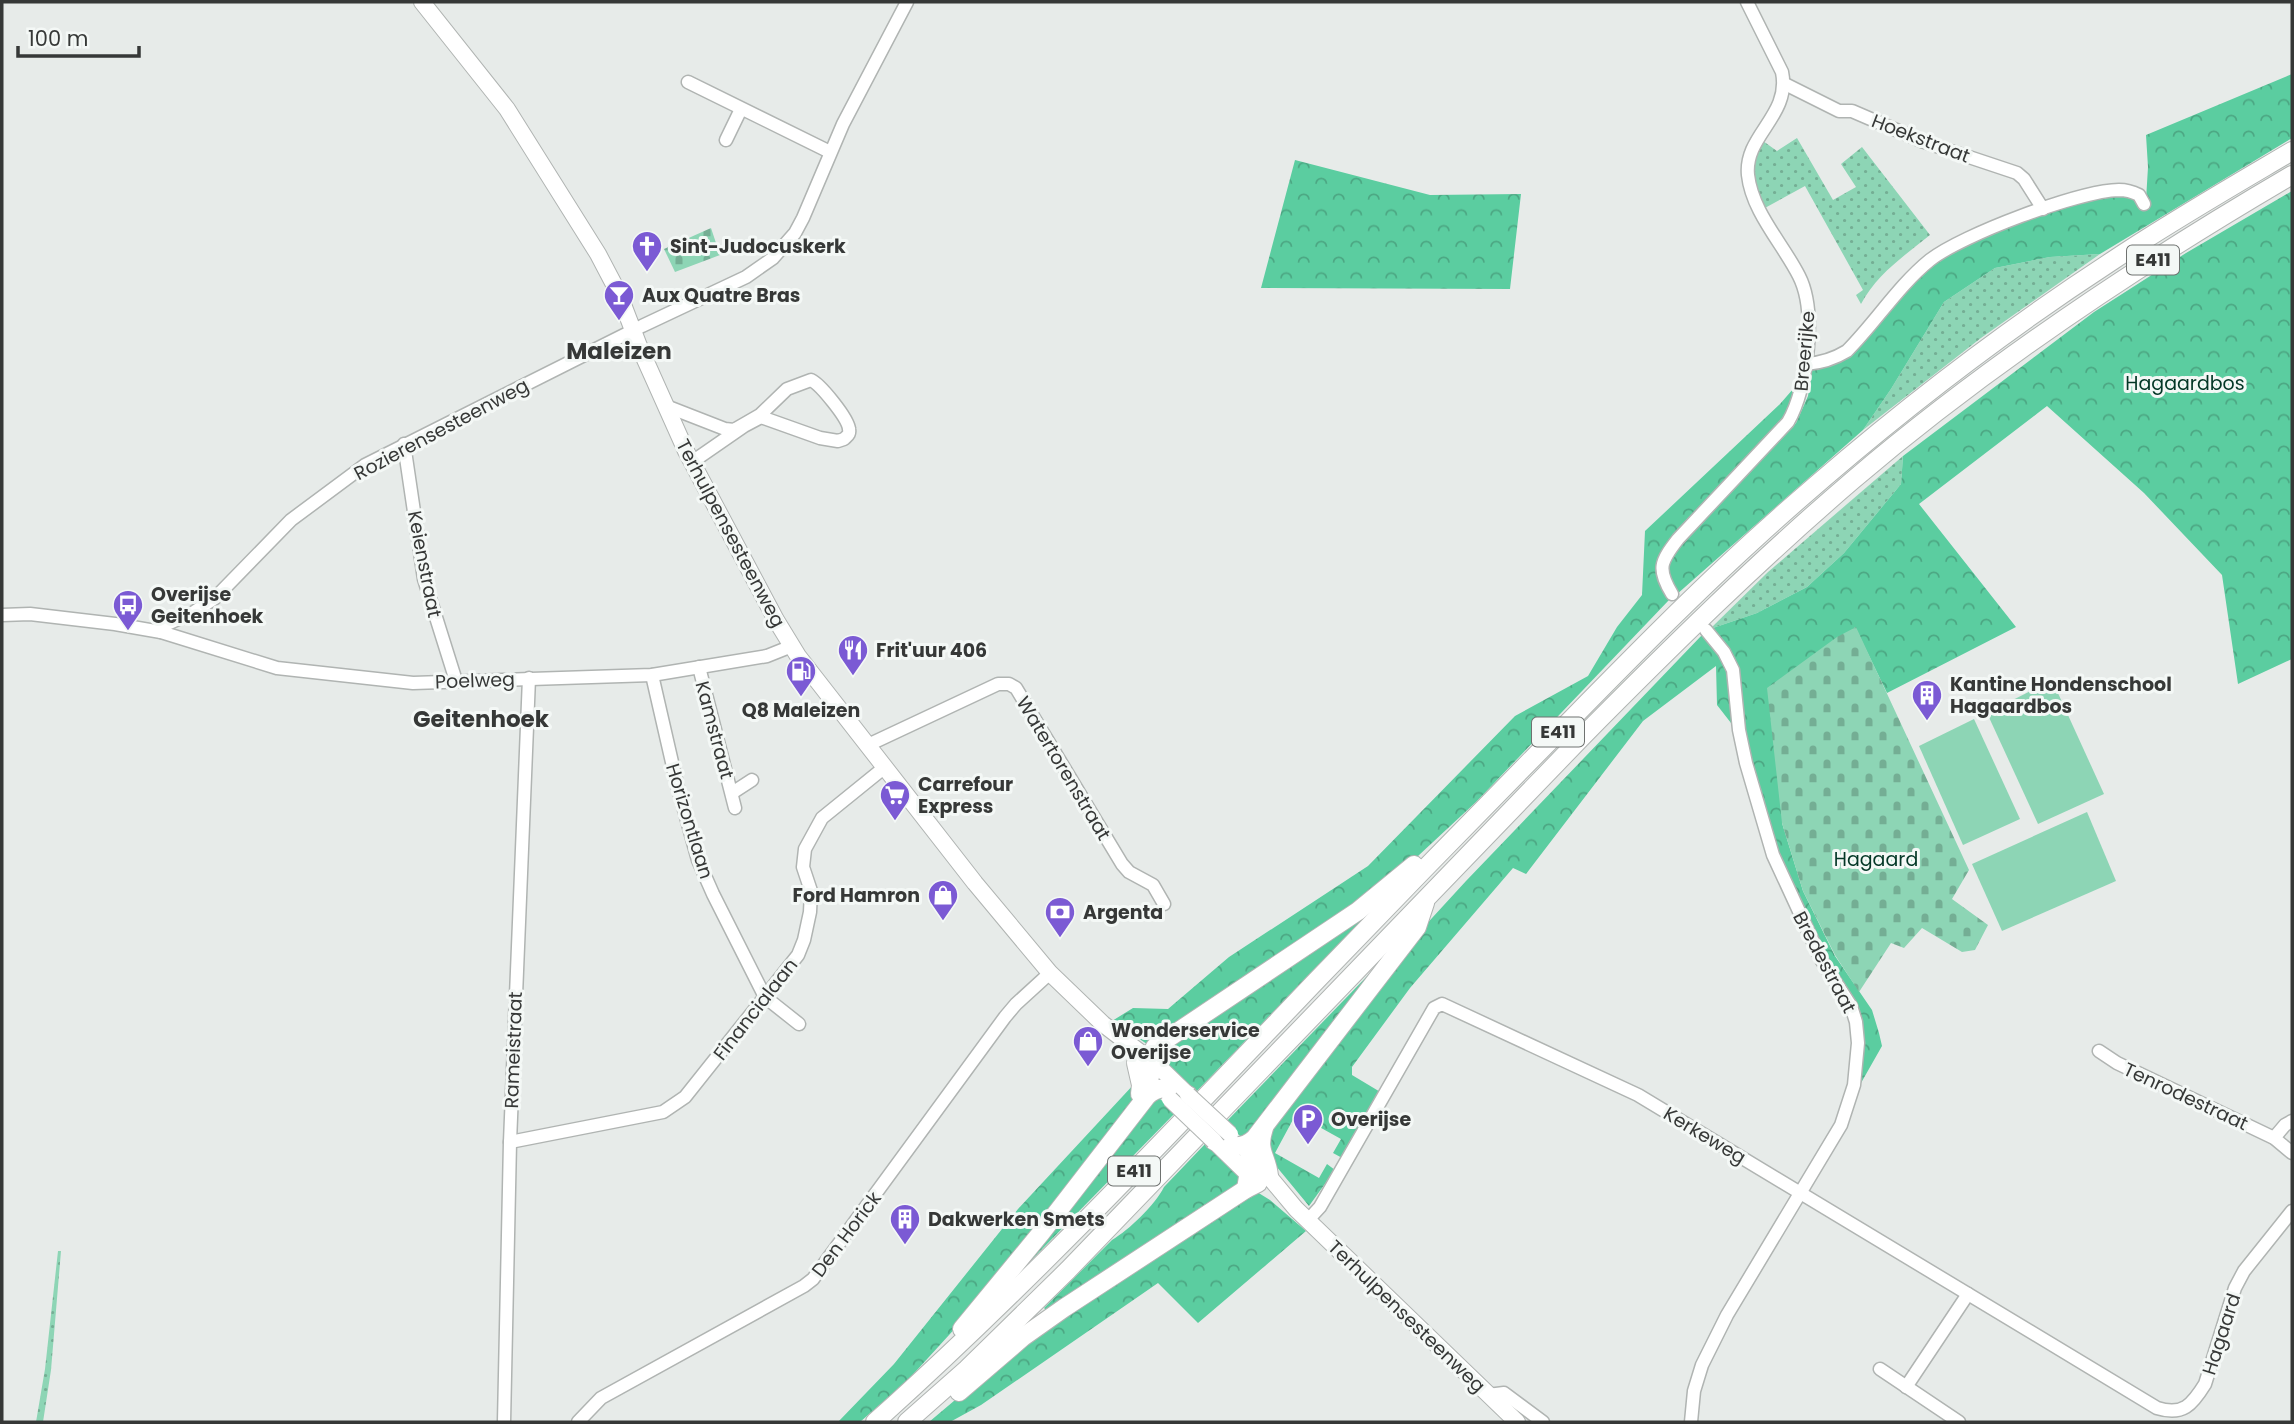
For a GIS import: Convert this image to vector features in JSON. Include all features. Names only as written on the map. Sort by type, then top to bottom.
[{"type":"highway","name":"E411","points":[[875,1422],[950,1355],[1062,1246],[1462,830],[1654,635],[1757,537],[1868,441],[2018,325],[2111,261],[2292,151]]},
{"type":"highway","name":"E411","points":[[907,1422],[967,1369],[1068,1270],[1664,655],[1768,555],[1947,404],[2115,283],[2292,175]]},
{"type":"highway","points":[[1143,1054],[1358,911],[1437,844],[1462,830]]},
{"type":"highway","points":[[1240,1149],[1255,1138],[1417,927],[1427,898]]},
{"type":"highway","points":[[1143,1054],[1161,1085],[1188,1095]]},
{"type":"highway","points":[[1136,1110],[1143,1054]]},
{"type":"highway","points":[[950,1355],[958,1333],[1041,1233],[1147,1096],[1161,1085]]},
{"type":"highway","points":[[925,1422],[1023,1338],[1064,1308],[1255,1181],[1268,1167],[1261,1149],[1265,1125]]},
{"type":"highway","points":[[1214,1141],[1240,1149],[1255,1181]]},
{"type":"highway","points":[[951,1398],[967,1369]]},
{"type":"main road","name":"Terhulpensesteenweg","points":[[422,2],[507,109],[598,254],[619,294],[692,462],[792,646],[975,883],[1050,973],[1103,1024],[1105,1030],[1143,1054]]},
{"type":"main road","points":[[1161,1085],[1214,1141]]},
{"type":"main road","points":[[1188,1095],[1240,1149]]},
{"type":"main road","name":"Terhulpensesteenweg","points":[[1255,1181],[1302,1215],[1517,1422]]},
{"type":"street","name":"Rozierensesteenweg","points":[[161,632],[165,625],[194,612],[215,598],[291,520],[365,465],[746,277],[773,258],[786,245],[799,225],[830,152],[907,2]]},
{"type":"street","points":[[1746,2],[1782,72],[1785,84]]},
{"type":"street","points":[[688,82],[830,152]]},
{"type":"street","name":"Hoekstraat","points":[[1785,84],[1839,111],[1852,111],[1924,142],[2017,173],[2024,179],[2043,209]]},
{"type":"street","name":"Breerijke","points":[[1672,594],[1661,568],[1666,554],[1788,422],[1798,406],[1804,383],[1809,320],[1805,290],[1759,208],[1749,183],[1748,171],[1752,151],[1784,95],[1785,84]]},
{"type":"street","points":[[726,140],[741,108]]},
{"type":"street","points":[[1805,364],[1835,358],[1847,351],[1904,285],[1943,251],[1997,226],[2086,196],[2117,190],[2127,191],[2139,195],[2144,204]]},
{"type":"street","points":[[666,406],[734,430],[765,412],[787,389],[811,380],[820,385],[849,428],[849,434],[843,440],[831,441],[761,417],[692,462]]},
{"type":"street","name":"Keienstraat","points":[[404,444],[424,579],[456,681]]},
{"type":"street","points":[[2,615],[42,615],[161,632]]},
{"type":"street","name":"Bredestraat","points":[[1691,1422],[1694,1391],[1702,1365],[1727,1315],[1832,1142],[1847,1109],[1857,1065],[1858,1043],[1851,1006],[1822,961],[1773,855],[1746,762],[1733,670],[1706,630]]},
{"type":"street","name":"Poelweg","points":[[161,632],[298,672],[413,683],[652,675],[767,656],[792,646]]},
{"type":"street","name":"Kamstraat","points":[[699,667],[735,808]]},
{"type":"street","name":"Horizontlaan","points":[[652,675],[698,860],[765,997],[799,1024]]},
{"type":"street","name":"Rameistraat","points":[[504,1422],[510,1142],[529,678]]},
{"type":"street","name":"Watertorenstraat","points":[[868,746],[998,684],[1009,684],[1016,688],[1122,864],[1129,872],[1153,886],[1164,904]]},
{"type":"street","name":"Financialaan","points":[[510,1142],[663,1112],[685,1097],[798,955],[810,912],[811,891],[803,867],[805,849],[822,818],[884,767]]},
{"type":"street","name":"Kamstraat","points":[[732,793],[751,780]]},
{"type":"street","name":"Den Horick","points":[[578,1422],[601,1398],[813,1279],[1005,1017],[1050,973]]},
{"type":"street","name":"Kerkeweg","points":[[1302,1215],[1320,1207],[1434,1008],[1442,1004],[1638,1095],[2157,1408],[2177,1417]]},
{"type":"street","name":"Tenrodestraat","points":[[2099,1051],[2117,1063],[2274,1138]]},
{"type":"street","points":[[2292,1121],[2274,1138],[2292,1153]]},
{"type":"street","name":"Hagaard","points":[[2177,1417],[2205,1384],[2228,1306],[2244,1271],[2292,1211]]},
{"type":"street","points":[[1906,1387],[1968,1294]]},
{"type":"street","points":[[1880,1369],[1959,1422]]},
{"type":"street","points":[[1488,1395],[1504,1393],[1544,1422]]},
{"type":"green space","points":[[2292,74],[2292,138],[2100,254],[2050,257],[1995,268],[1944,302],[1863,430],[1676,595],[1669,576],[1668,557],[1683,538],[1796,423],[1808,396],[1812,369],[1831,363],[1923,272],[1958,246],[2074,201],[2123,194],[2146,200],[2146,135]]},
{"type":"green space","points":[[1797,138],[1833,200],[1856,187],[1841,164],[1862,147],[1930,235],[1883,275],[1861,304],[1856,295],[1863,290],[1805,186],[1763,209],[1753,175],[1758,150],[1763,141],[1777,151]]},
{"type":"green space","points":[[1295,160],[1430,195],[1521,194],[1510,289],[1261,288]]},
{"type":"green space","name":"Hagaardbos","points":[[2292,191],[2292,659],[2238,684],[2222,575],[2144,493],[2047,406],[1919,504],[2016,627],[1887,693],[1855,627],[1782,823],[1803,891],[1835,956],[1872,1010],[1879,1033],[1882,1046],[1861,1083],[1857,1078],[1861,1042],[1776,852],[1748,762],[1739,686],[1710,629],[1757,613],[1807,587],[1844,553],[1901,484],[1903,456],[2094,312],[2186,253]]},
{"type":"green space","points":[[711,228],[720,255],[675,272],[664,249]]},
{"type":"green space","points":[[2100,254],[1981,338],[1863,430],[1944,302],[1995,268],[2050,257]]},
{"type":"green space","points":[[1800,381],[1792,409],[1671,543],[1662,587],[1669,600],[1476,802],[1389,883],[1147,1044],[1112,1021],[1133,1008],[1168,1009],[1229,957],[1368,866],[1515,716],[1588,676],[1617,627],[1642,595],[1645,531],[1780,404]]},
{"type":"green space","points":[[1903,456],[1901,484],[1844,553],[1807,587],[1757,613],[1710,629],[1768,572]]},
{"type":"green space","name":"Hagaard","points":[[1856,627],[1969,870],[1952,899],[1988,925],[1975,950],[1962,952],[1922,928],[1904,948],[1891,943],[1859,992],[1835,955],[1803,891],[1782,823],[1767,688],[1837,637]]},
{"type":"green space","points":[[1702,635],[1727,662],[1738,732],[1717,705],[1716,666],[1643,721],[1526,874],[1513,868],[1410,988],[1352,1067],[1352,1075],[1382,1093],[1344,1159],[1333,1153],[1341,1139],[1296,1114],[1275,1153],[1319,1178],[1327,1164],[1335,1170],[1309,1206],[1276,1166],[1267,1137],[1421,930]]},
{"type":"green space","points":[[2052,680],[2104,794],[2038,824],[1987,713]]},
{"type":"green space","points":[[1974,719],[2020,819],[1963,845],[1919,746]]},
{"type":"green space","points":[[2087,812],[2116,881],[2002,931],[1972,864]]},
{"type":"green space","points":[[1365,917],[1195,1093],[1157,1055]]},
{"type":"green space","points":[[1373,970],[1246,1142],[1226,1122]]},
{"type":"green space","points":[[1135,1083],[1135,1098],[960,1323],[907,1381],[860,1422],[838,1422],[894,1364],[1018,1209]]},
{"type":"green space","points":[[1157,1096],[1175,1113],[1006,1286]]},
{"type":"green space","points":[[1206,1143],[1244,1181],[1049,1313],[1044,1308],[1112,1240],[1141,1217],[1164,1187]]},
{"type":"green space","points":[[1257,1192],[1306,1231],[1198,1323],[1158,1283],[981,1405],[950,1422],[929,1422],[1012,1352]]},
{"type":"green space","points":[[58,1251],[61,1251],[51,1370],[43,1422],[36,1422],[45,1369]]},
{"type":"place","name":"Sint-Judocuskerk","points":[[647,273]]},
{"type":"place","name":"Aux Quatre Bras","points":[[619,322]]},
{"type":"place","name":"Overijse Geitenhoek","points":[[128,632]]},
{"type":"place","name":"Frit'uur 406","points":[[853,677]]},
{"type":"place","name":"Q8 Maleizen","points":[[801,698]]},
{"type":"place","name":"Kantine Hondenschool Hagaardbos","points":[[1927,722]]},
{"type":"place","name":"Carrefour Express","points":[[895,822]]},
{"type":"place","name":"Ford Hamron","points":[[943,922]]},
{"type":"place","name":"Argenta","points":[[1060,939]]},
{"type":"place","name":"Wonderservice Overijse","points":[[1088,1068]]},
{"type":"place","name":"Overijse","points":[[1308,1146]]},
{"type":"place","name":"Dakwerken Smets","points":[[905,1246]]},
{"type":"district","name":"Maleizen","points":[[619,351]]},
{"type":"district","name":"Geitenhoek","points":[[481,719]]}]
